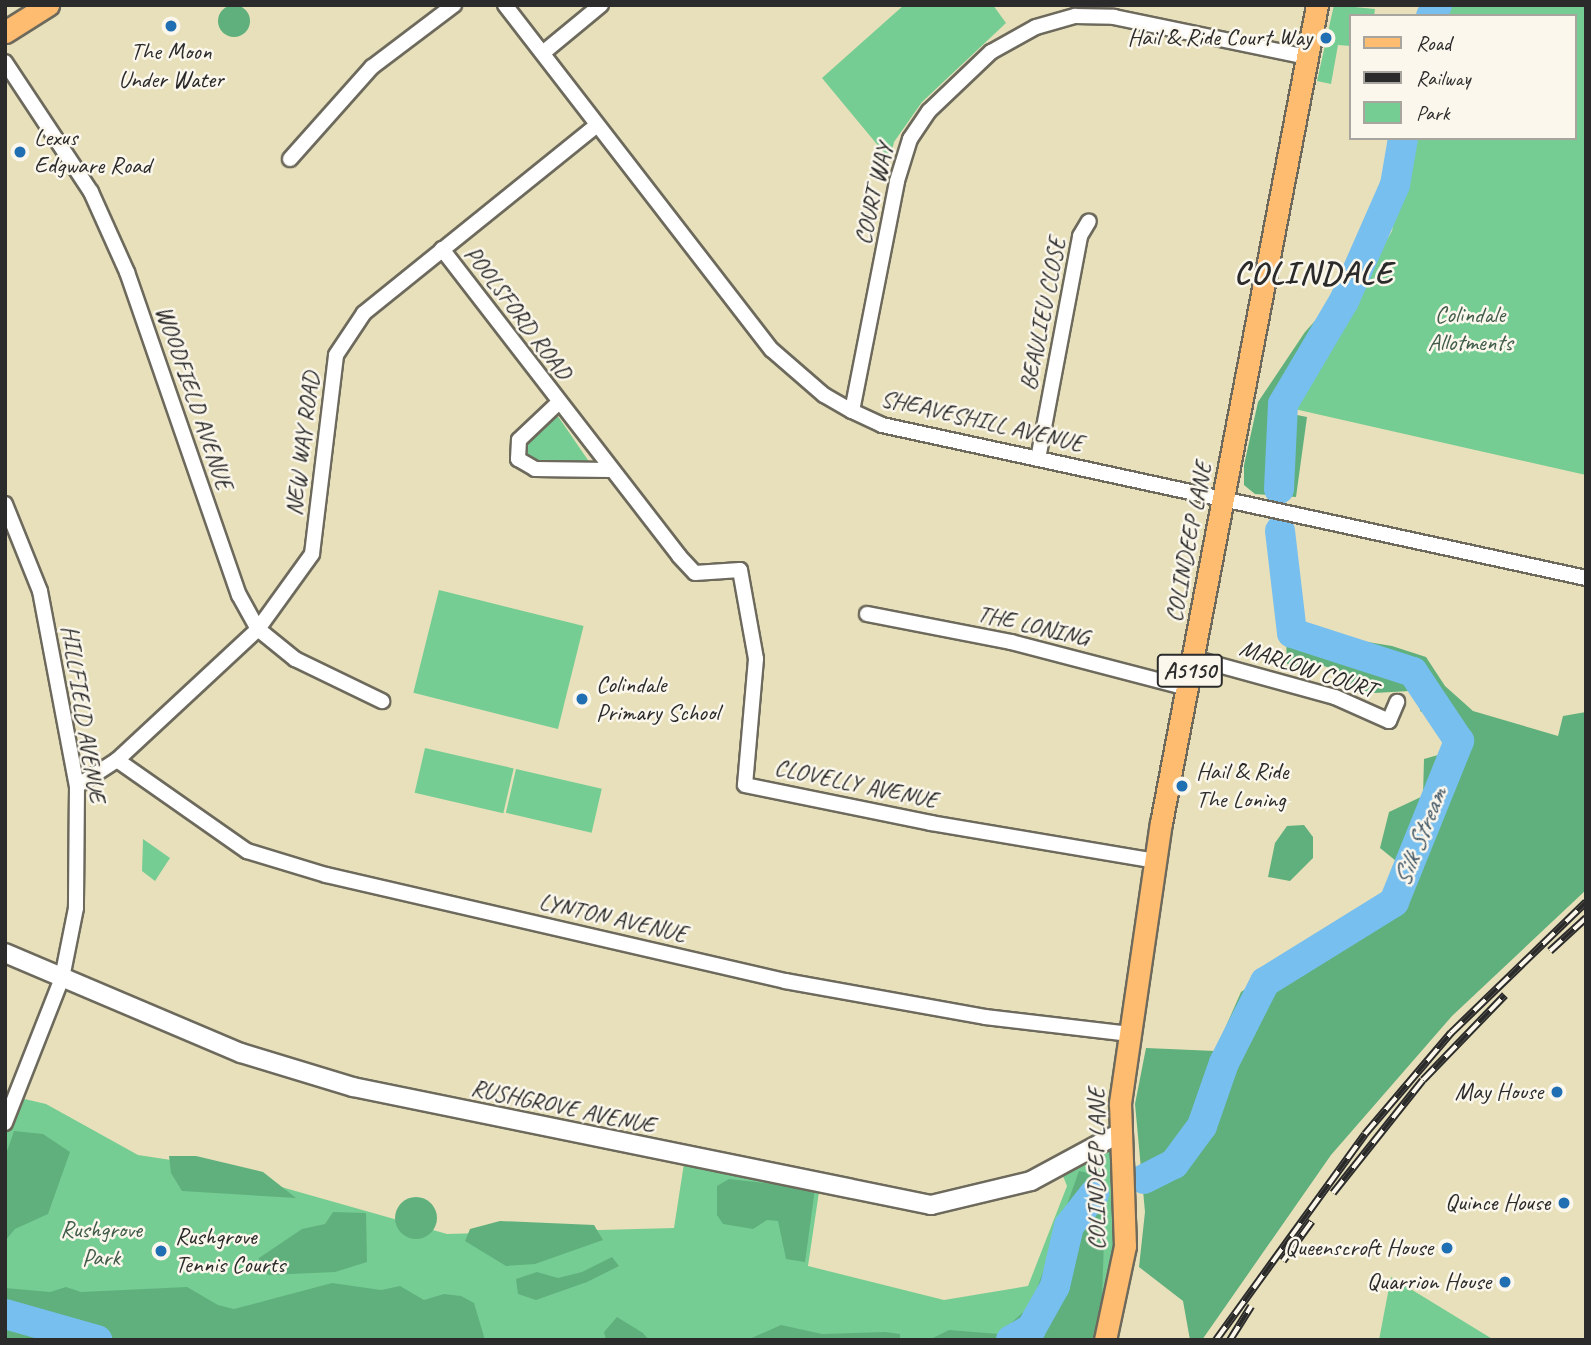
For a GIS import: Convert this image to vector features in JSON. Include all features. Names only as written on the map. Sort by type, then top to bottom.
[{"type":"main road","points":[[5,32],[48,5]]},
{"type":"main road","name":"COLINDEEP LANE","points":[[1105,1340],[1125,1246],[1118,1134],[1129,1034],[1156,861],[1317,5]]},
{"type":"street","points":[[290,159],[372,67],[454,5]]},
{"type":"street","name":"SHEAVESHILL AVENUE","points":[[505,5],[772,350],[806,382],[852,411],[882,425],[1586,578]]},
{"type":"street","points":[[544,52],[601,5]]},
{"type":"street","name":"COURT WAY","points":[[852,411],[897,181],[910,139],[923,118],[991,52],[1017,35],[1075,16],[1116,11],[1307,57]]},
{"type":"street","name":"WOODFIELD AVENUE","points":[[5,62],[91,192],[127,272],[239,595],[258,629],[295,659],[382,701]]},
{"type":"street","name":"NEW WAY ROAD","points":[[77,786],[117,760],[258,629],[312,554],[336,355],[364,313],[596,126]]},
{"type":"street","name":"BEAULIEU CLOSE","points":[[1038,459],[1080,236],[1088,221]]},
{"type":"street","name":"POOLSFORD ROAD","points":[[442,249],[558,403],[679,556]]},
{"type":"street","name":"POOLSFORD ROAD","points":[[558,403],[519,440],[518,459],[535,469],[610,470]]},
{"type":"street","name":"HILLFIELD AVENUE","points":[[5,504],[40,592],[77,786],[76,908],[62,978],[5,1123]]},
{"type":"street","name":"CLOVELLY AVENUE","points":[[679,556],[695,573],[740,570],[756,659],[745,785],[930,823],[1156,861]]},
{"type":"street","name":"THE LONING","points":[[867,614],[1011,642],[1187,688]]},
{"type":"street","name":"MARLOW COURT","points":[[1193,658],[1335,697],[1389,721],[1397,702]]},
{"type":"street","name":"LYNTON AVENUE","points":[[117,760],[247,851],[326,875],[785,981],[985,1017],[1129,1034]]},
{"type":"street","name":"RUSHGROVE AVENUE","points":[[5,953],[241,1053],[353,1087],[932,1205],[1031,1181],[1118,1134]]},
{"type":"green space","points":[[234,5],[246,9],[250,21],[246,33],[234,37],[222,33],[218,21],[222,9]]},
{"type":"green space","points":[[904,5],[993,5],[1006,23],[922,102],[894,142],[890,160],[822,78]]},
{"type":"green space","points":[[1334,5],[1375,9],[1374,14],[1350,14],[1350,46],[1338,45],[1331,84],[1317,81]]},
{"type":"green space","name":"Colindale Allotments","points":[[1442,5],[1586,5],[1586,475],[1290,408],[1392,231],[1409,140],[1577,140],[1577,14],[1438,14]]},
{"type":"green space","points":[[1397,140],[1405,140],[1387,231],[1286,407],[1287,413],[1307,417],[1296,497],[1255,494],[1244,485],[1244,465],[1258,402],[1305,332],[1339,294],[1363,249],[1386,187]]},
{"type":"green space","points":[[555,412],[590,463],[540,461],[524,456],[527,438]]},
{"type":"green space","points":[[439,590],[584,626],[558,729],[413,693]]},
{"type":"green space","points":[[1277,611],[1301,631],[1392,646],[1426,657],[1445,686],[1473,711],[1558,736],[1563,716],[1586,712],[1586,890],[1452,1016],[1331,1155],[1202,1340],[1190,1340],[1183,1301],[1139,1267],[1145,1212],[1135,1104],[1146,1048],[1215,1051],[1241,992],[1394,890],[1401,865],[1380,848],[1389,812],[1423,796],[1424,759],[1445,753],[1444,724],[1420,711],[1421,699],[1409,691],[1357,694],[1338,671],[1310,661],[1299,668],[1287,664],[1286,637]]},
{"type":"green space","points":[[425,748],[514,768],[503,813],[415,793]]},
{"type":"green space","points":[[516,769],[602,789],[592,833],[506,813]]},
{"type":"green space","points":[[1304,825],[1313,837],[1313,858],[1290,881],[1268,877],[1275,843],[1287,826]]},
{"type":"green space","points":[[143,839],[170,858],[155,881],[142,871]]},
{"type":"green space","name":"Rushgrove Park","points":[[16,1097],[46,1104],[138,1155],[204,1165],[447,1234],[674,1228],[685,1157],[820,1185],[808,1266],[944,1300],[1028,1286],[1067,1186],[1059,1166],[1118,1134],[1123,1167],[1104,1340],[5,1340],[5,1123]]},
{"type":"green space","points":[[14,1131],[43,1134],[70,1152],[48,1214],[15,1229],[5,1241],[5,1157]]},
{"type":"green space","points":[[169,1156],[196,1156],[263,1172],[296,1198],[182,1191],[171,1173]]},
{"type":"green space","points":[[1079,1171],[1098,1175],[1105,1212],[1102,1298],[1094,1340],[929,1340],[949,1330],[999,1334],[1031,1305]]},
{"type":"green space","points":[[729,1179],[815,1189],[805,1262],[786,1259],[778,1221],[767,1220],[753,1229],[723,1224],[717,1215],[717,1186]]},
{"type":"green space","points":[[416,1197],[430,1204],[437,1218],[430,1232],[416,1239],[402,1232],[395,1218],[402,1204]]},
{"type":"green space","points":[[333,1212],[366,1213],[367,1262],[335,1272],[269,1275],[259,1268],[259,1258],[302,1229],[325,1224]]},
{"type":"green space","points":[[500,1221],[594,1225],[603,1240],[535,1264],[506,1266],[465,1241],[470,1229]]},
{"type":"green space","points":[[612,1257],[619,1266],[587,1282],[536,1300],[518,1294],[516,1279],[537,1272],[558,1278],[582,1272]]},
{"type":"green space","points":[[1391,1277],[1494,1340],[1379,1340]]},
{"type":"green space","points":[[332,1283],[381,1290],[400,1286],[424,1300],[444,1294],[461,1296],[474,1303],[485,1340],[5,1340],[5,1288],[50,1292],[66,1287],[81,1292],[187,1287],[218,1305],[234,1309]]},
{"type":"green space","points":[[617,1317],[643,1333],[649,1340],[606,1340],[604,1332]]},
{"type":"green space","points":[[781,1325],[822,1334],[885,1332],[900,1334],[900,1340],[747,1340]]},
{"type":"waterway","name":"Silk Stream","points":[[1432,14],[1437,5]]},
{"type":"waterway","name":"Silk Stream","points":[[1279,489],[1283,404],[1344,301],[1395,185],[1403,140]]},
{"type":"waterway","name":"Silk Stream","points":[[1144,1179],[1174,1164],[1202,1126],[1224,1063],[1265,982],[1394,902],[1459,741],[1413,672],[1292,633],[1280,531]]},
{"type":"waterway","name":"Silk Stream","points":[[1011,1340],[1031,1329],[1055,1286],[1069,1226],[1094,1194]]},
{"type":"waterway","name":"Silk Stream","points":[[5,1314],[97,1340]]},
{"type":"railway","points":[[1216,1340],[1365,1134],[1451,1033],[1586,902]]},
{"type":"railway","points":[[1550,951],[1586,918]]},
{"type":"railway","points":[[1333,1193],[1423,1080],[1505,995]]},
{"type":"railway","points":[[1283,1261],[1312,1221]]},
{"type":"railway","points":[[1230,1340],[1251,1306]]},
{"type":"place","name":"The Moon Under Water","points":[[171,26]]},
{"type":"place","name":"Hail & Ride Court Way","points":[[1326,38]]},
{"type":"place","name":"Lexus Edgware Road","points":[[20,152]]},
{"type":"place","name":"Colindale Primary School","points":[[582,699]]},
{"type":"place","name":"Hail & Ride The Loning","points":[[1182,786]]},
{"type":"place","name":"May House","points":[[1557,1092]]},
{"type":"place","name":"Quince House","points":[[1564,1203]]},
{"type":"place","name":"Queenscroft House","points":[[1447,1248]]},
{"type":"place","name":"Rushgrove Tennis Courts","points":[[161,1251]]},
{"type":"place","name":"Quarrion House","points":[[1505,1282]]},
{"type":"district","name":"COLINDALE","points":[[1314,273]]}]
